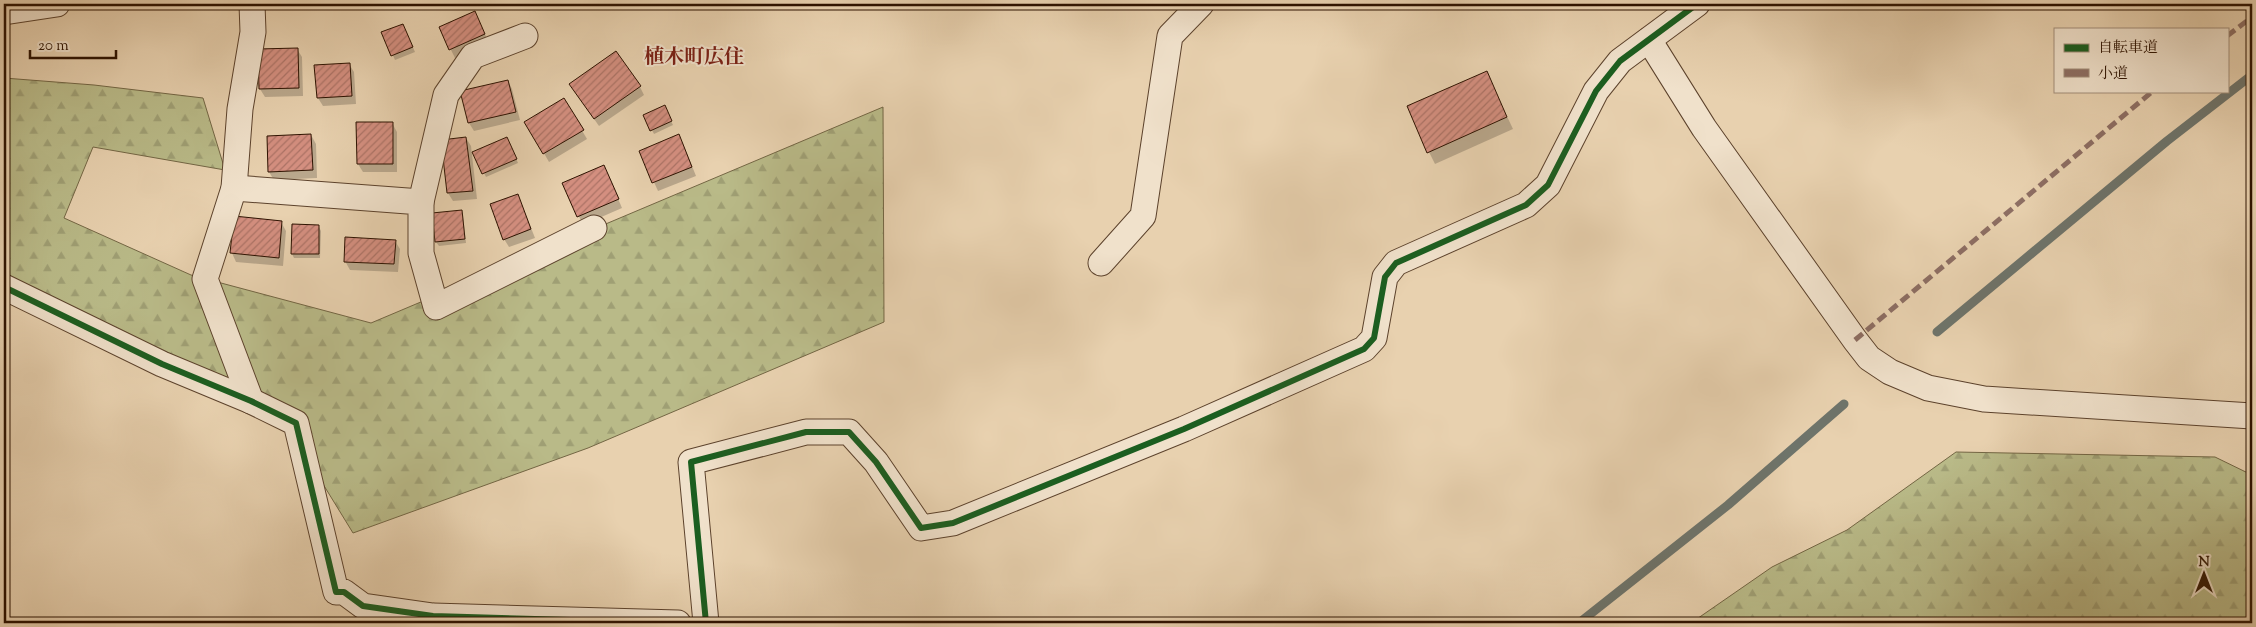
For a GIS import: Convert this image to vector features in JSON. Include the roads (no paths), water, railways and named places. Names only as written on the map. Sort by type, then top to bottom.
[{"type":"street","points":[[4,12],[57,4]]},
{"type":"street","points":[[251,401],[206,279],[234,188],[240,109],[253,32],[252,4]]},
{"type":"street","points":[[1101,263],[1143,216],[1170,36],[1201,4]]},
{"type":"street","points":[[706,623],[691,462],[806,432],[849,432],[876,462],[921,528],[953,523],[1184,430],[1364,349],[1374,338],[1385,277],[1396,263],[1526,205],[1548,185],[1596,91],[1620,61],[1697,4]]},
{"type":"street","points":[[525,36],[473,56],[446,95],[421,202],[421,253],[436,307],[594,228]]},
{"type":"street","points":[[1649,40],[1704,128],[1868,358],[1890,372],[1928,388],[1984,398],[2252,416]]},
{"type":"street","points":[[234,188],[421,202]]},
{"type":"street","points":[[4,287],[162,364],[251,401],[296,423],[336,592],[344,592],[363,606],[433,616],[678,623]]},
{"type":"waterway","points":[[1937,332],[2167,141],[2252,75]]},
{"type":"waterway","points":[[1579,623],[1728,505],[1844,404]]},
{"type":"district","name":"植木町広住","points":[[694,58]]}]
